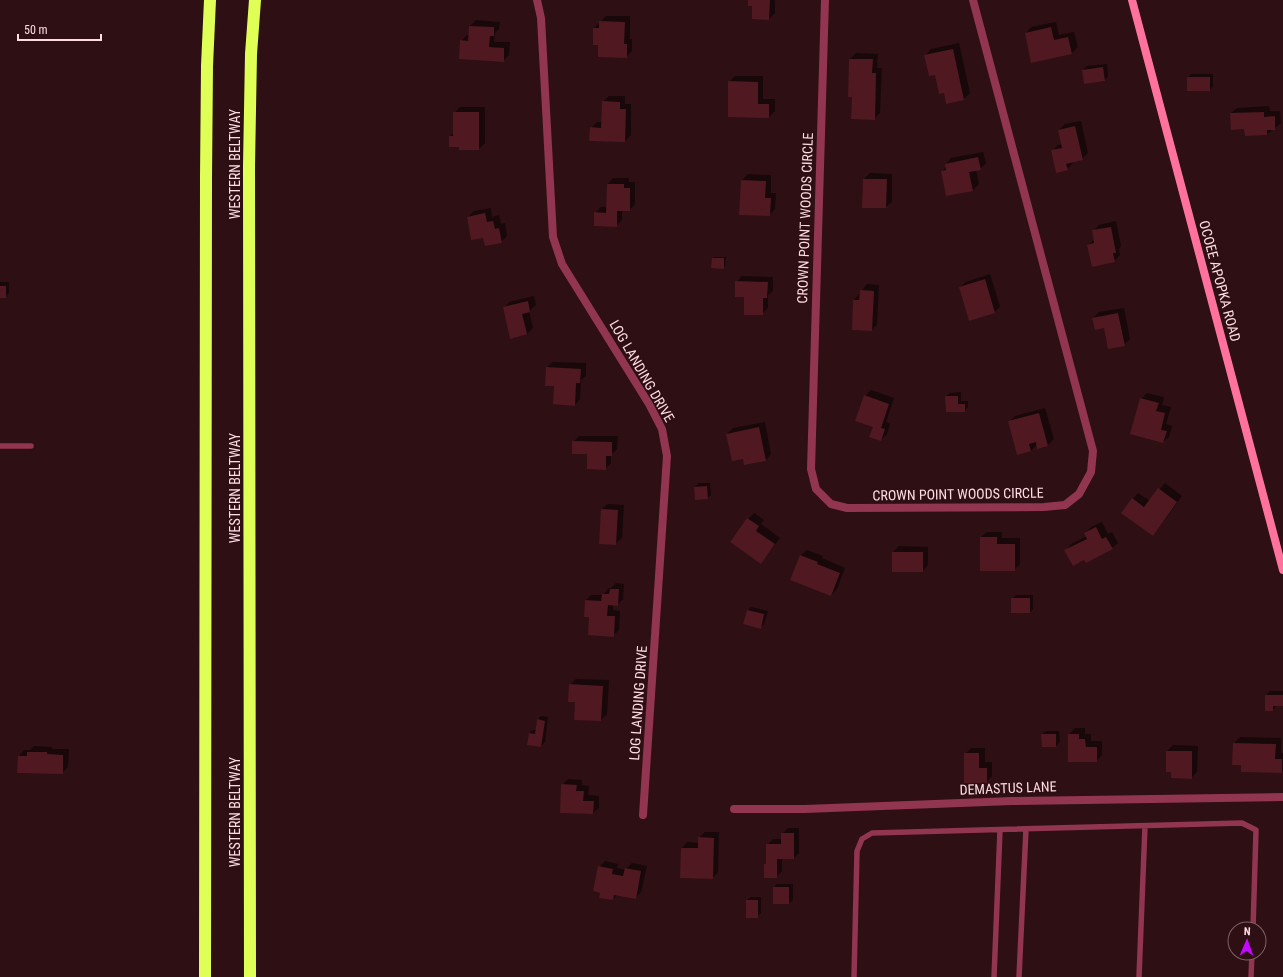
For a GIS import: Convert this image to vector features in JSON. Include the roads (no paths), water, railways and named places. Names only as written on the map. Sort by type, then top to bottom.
[{"type":"highway","name":"WESTERN BELTWAY","points":[[205,977],[206,186],[207,66],[210,0]]},
{"type":"highway","name":"WESTERN BELTWAY","points":[[250,977],[249,166],[251,54],[255,0]]},
{"type":"main road","name":"OCOEE APOPKA ROAD","points":[[1132,0],[1283,570]]},
{"type":"street","name":"LOG LANDING DRIVE","points":[[538,0],[541,18],[553,237],[562,264],[649,404],[662,429],[667,456],[643,815]]},
{"type":"street","name":"CROWN POINT WOODS CIRCLE","points":[[825,0],[811,469],[816,489],[831,504],[847,508],[1044,507],[1065,505],[1079,494],[1089,476],[1091,472],[1093,451],[973,0]]},
{"type":"street","name":"DEMASTUS LANE","points":[[734,809],[804,810],[1012,801],[1283,797]]},
{"type":"lane","points":[[0,446],[31,446]]},
{"type":"lane","points":[[854,977],[857,850],[862,839],[872,833],[1242,823],[1256,830],[1253,921]]},
{"type":"lane","points":[[1139,977],[1145,826]]},
{"type":"lane","points":[[1019,977],[1026,829]]},
{"type":"lane","points":[[994,977],[1000,830]]},
{"type":"lane","points":[[1251,977],[1252,961]]}]
